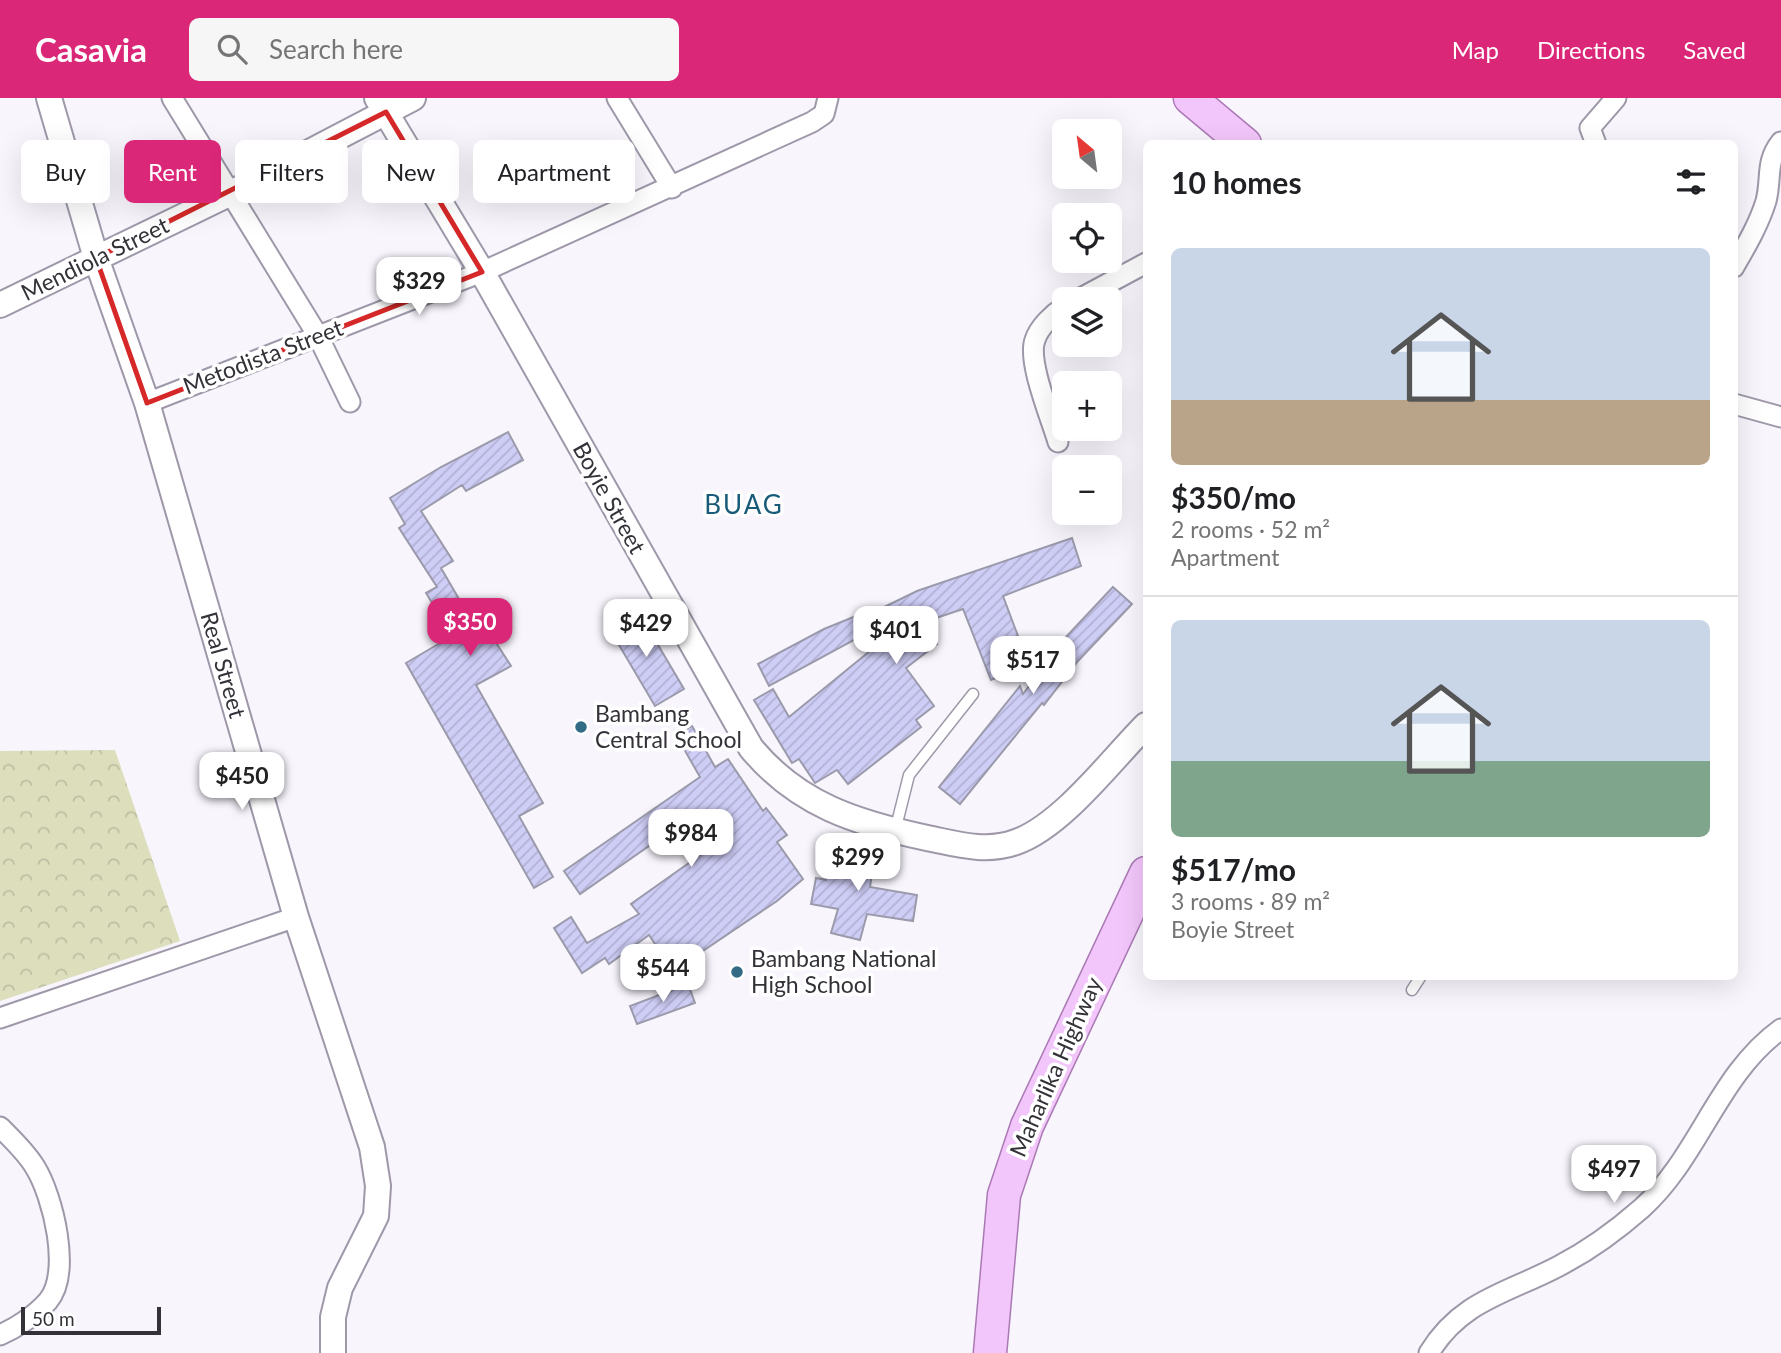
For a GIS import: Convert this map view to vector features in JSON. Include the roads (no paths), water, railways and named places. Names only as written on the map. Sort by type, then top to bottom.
[{"type":"main road","points":[[1190,98],[1240,140]]},
{"type":"main road","name":"Maharlika Highway","points":[[990,1353],[1004,1195],[1013,1165],[1027,1126],[1143,879]]},
{"type":"street","name":"Real Street","points":[[48,98],[96,258],[147,403],[296,917],[368,1135],[379,1186],[376,1216],[340,1288],[333,1317],[333,1353]]},
{"type":"street","points":[[172,98],[318,336],[350,402]]},
{"type":"street","name":"Mendiola Street","points":[[0,305],[231,192],[381,105],[414,98]]},
{"type":"street","points":[[617,98],[673,188]]},
{"type":"street","name":"Metodista Street","points":[[147,403],[482,272],[673,188],[812,122],[824,114],[828,98]]},
{"type":"street","points":[[1594,140],[1590,128],[1616,98]]},
{"type":"street","name":"Boyie Street","points":[[381,105],[482,272],[751,748],[768,769],[810,799],[843,817],[974,848],[1017,842],[1049,821],[1091,786],[1143,728]]},
{"type":"street","points":[[1738,260],[1758,224],[1767,198],[1770,159],[1781,142]]},
{"type":"street","points":[[1101,287],[1143,265]]},
{"type":"street","points":[[1052,317],[1034,340],[1034,360],[1058,442]]},
{"type":"street","points":[[1738,405],[1781,417]]},
{"type":"street","points":[[0,1018],[296,917]]},
{"type":"street","points":[[1429,1353],[1447,1328],[1479,1302],[1559,1266],[1606,1237],[1643,1208],[1669,1180],[1746,1062],[1761,1043],[1781,1029]]},
{"type":"street","points":[[0,1126],[36,1168],[49,1199],[57,1230],[59,1276],[49,1300],[29,1318],[0,1335]]},
{"type":"lane","points":[[895,831],[909,775],[973,694]]},
{"type":"lane","points":[[1412,990],[1418,980]]},
{"type":"place","name":"Bambang Central School","points":[[581,727]]},
{"type":"place","name":"Bambang National High School","points":[[737,972]]},
{"type":"district","name":"BUAG","points":[[744,505]]}]
